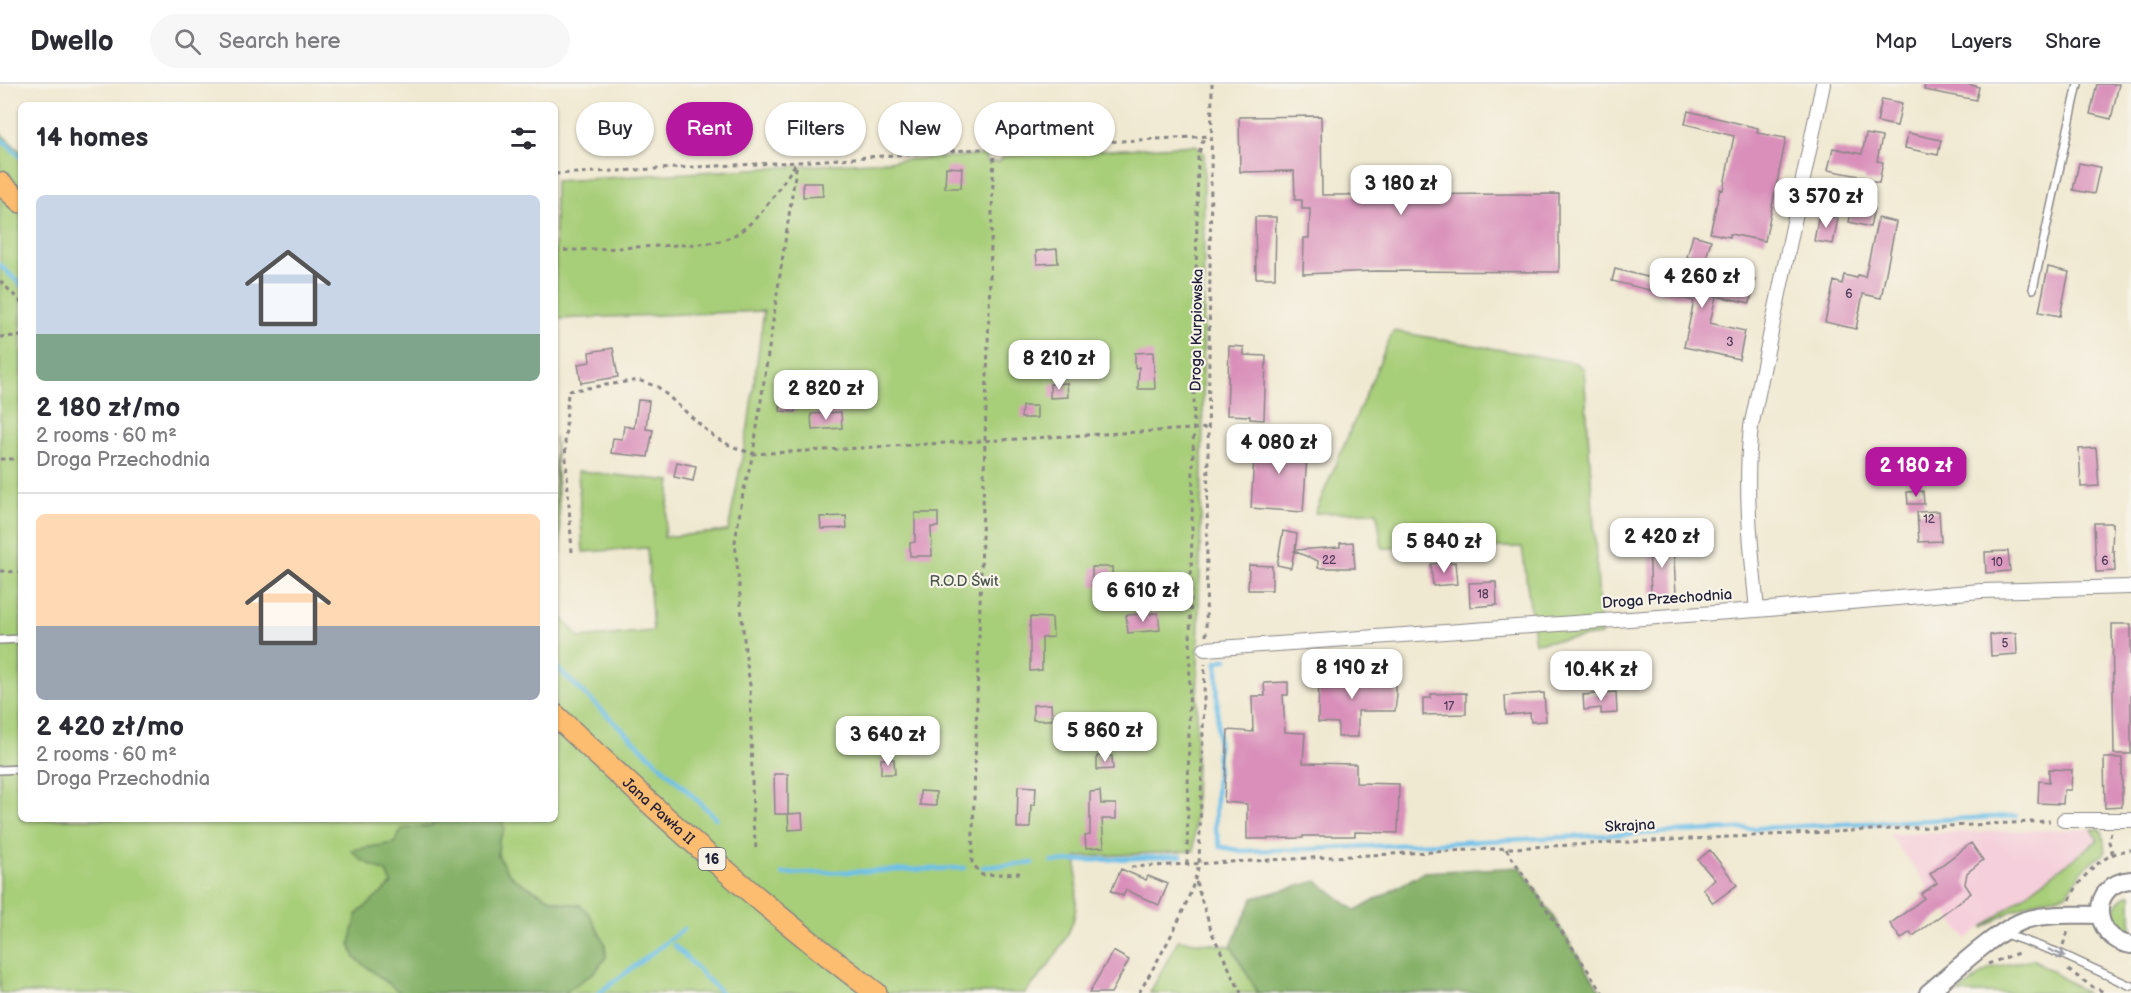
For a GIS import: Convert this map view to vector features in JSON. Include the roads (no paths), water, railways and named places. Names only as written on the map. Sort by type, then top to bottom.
[{"type":"main road","points":[[0,183],[18,199]]},
{"type":"main road","name":"Jana Pawła II","points":[[558,718],[722,868],[876,993]]},
{"type":"street","points":[[1756,610],[1748,520],[1747,460],[1751,427],[1823,84]]},
{"type":"street","name":"Droga Przechodnia","points":[[1205,649],[1756,610],[1981,591],[2131,587]]},
{"type":"street","points":[[2064,820],[2131,820]]},
{"type":"street","points":[[2131,880],[2124,880],[2105,893],[2100,903],[2099,915],[2102,926],[2109,936],[2131,945]]},
{"type":"street","points":[[1928,993],[2002,933],[2025,921],[2051,916],[2099,915]]},
{"type":"lane","points":[[2033,289],[2078,84]]},
{"type":"lane","points":[[0,640],[18,639]]},
{"type":"lane","points":[[0,771],[18,769]]},
{"type":"lane","points":[[2002,933],[2059,953],[2131,986]]},
{"type":"waterway","points":[[0,138],[18,154]]},
{"type":"waterway","points":[[0,265],[18,282]]},
{"type":"waterway","points":[[1227,659],[1217,662],[1218,746],[1215,827],[1220,846],[1242,851],[2016,816]]},
{"type":"waterway","points":[[558,669],[716,818]]},
{"type":"waterway","points":[[1052,862],[1181,856]]},
{"type":"waterway","points":[[983,867],[1033,863]]},
{"type":"waterway","points":[[782,874],[964,868]]},
{"type":"waterway","points":[[599,993],[684,929]]},
{"type":"waterway","points":[[674,945],[721,993]]},
{"type":"park label","name":"R.O.D Świt","points":[[964,581]]}]
